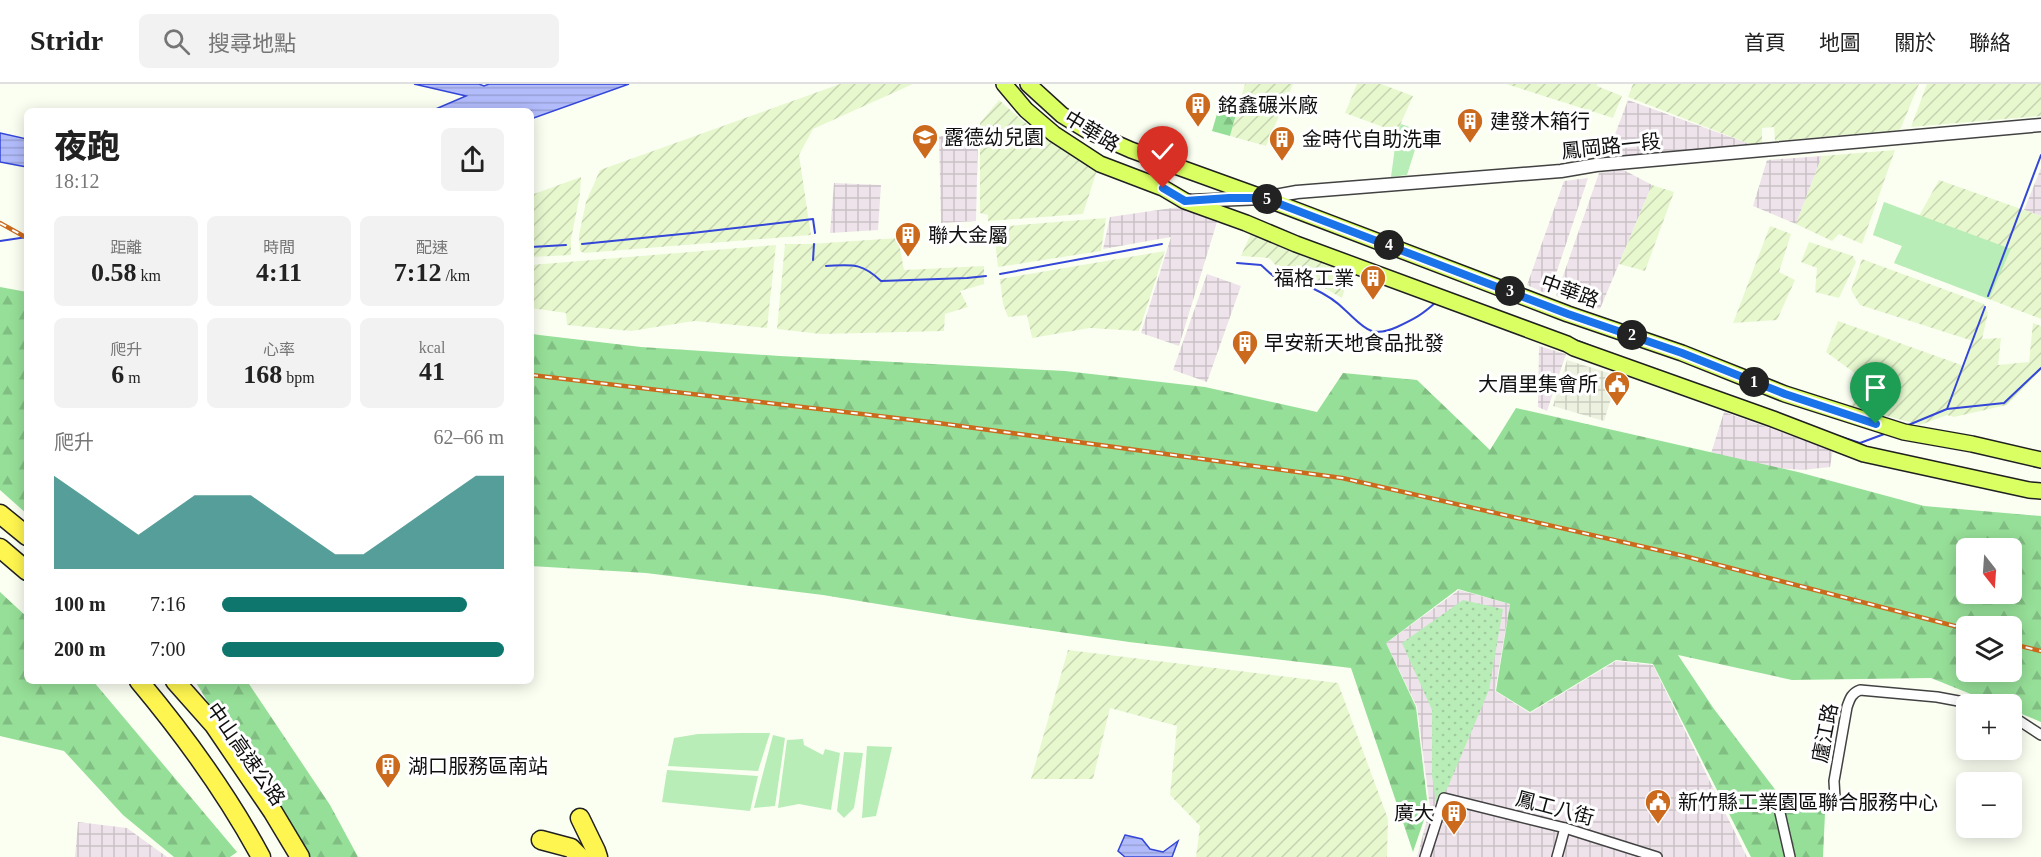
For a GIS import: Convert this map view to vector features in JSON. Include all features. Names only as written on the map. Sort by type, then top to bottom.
[{"type":"highway","points":[[0,514],[24,534]]},
{"type":"highway","points":[[0,548],[24,568]]},
{"type":"highway","name":"中山高速公路","points":[[142,684],[179,729],[240,819],[261,857]]},
{"type":"highway","name":"中山高速公路","points":[[165,684],[253,798],[287,857]]},
{"type":"highway","points":[[178,684],[214,725],[273,812],[300,857]]},
{"type":"highway","points":[[580,818],[598,857]]},
{"type":"highway","points":[[541,840],[571,848],[580,857]]},
{"type":"main road","name":"中華路","points":[[1004,84],[1026,110],[1054,134],[1100,164],[1163,188],[1185,201],[1863,454],[2006,486],[2041,491]]},
{"type":"main road","name":"中華路","points":[[1028,84],[1062,115],[1088,131],[1131,150],[1568,314],[1682,353],[1785,394],[1876,424],[1904,432],[1972,444],[2041,460]]},
{"type":"street","name":"鳳岡路一段","points":[[1185,201],[1264,198],[1297,192],[1561,171],[1596,165],[2041,125]]},
{"type":"street","name":"廬江路","points":[[1790,857],[1778,804],[1835,798],[1834,780],[1847,706],[1855,692],[1860,690],[1956,701]]},
{"type":"street","points":[[2022,723],[2041,735]]},
{"type":"street","name":"鳳工八街","points":[[1425,857],[1444,798],[1565,828],[1657,857]]},
{"type":"street","points":[[1557,857],[1565,828]]},
{"type":"shaded area","points":[[1628,100],[1750,144],[1606,158]]},
{"type":"shaded area","points":[[939,136],[978,137],[976,221],[941,223]]},
{"type":"shaded area","points":[[1822,156],[1796,224],[1753,206],[1767,160]]},
{"type":"shaded area","points":[[2041,168],[2041,216],[2024,210]]},
{"type":"shaded area","points":[[1622,169],[1652,185],[1600,309],[1556,296],[1599,173]]},
{"type":"shaded area","points":[[1588,178],[1549,295],[1527,285],[1564,181]]},
{"type":"shaded area","points":[[834,183],[881,185],[878,230],[830,233]]},
{"type":"shaded area","points":[[1179,207],[1217,222],[1179,346],[1141,333],[1171,237],[1103,249],[1110,217]]},
{"type":"shaded area","points":[[1207,274],[1241,286],[1207,382],[1173,370]]},
{"type":"shaded area","points":[[1539,346],[1566,354],[1547,411],[1538,407]]},
{"type":"shaded area","points":[[1567,360],[1618,376],[1604,421],[1553,406]]},
{"type":"shaded area","points":[[1724,412],[1833,450],[1830,467],[1803,470],[1708,463]]},
{"type":"shaded area","points":[[1459,590],[1510,604],[1495,691],[1530,713],[1616,661],[1653,665],[1747,857],[1417,857],[1430,808],[1417,707],[1386,643]]},
{"type":"shaded area","points":[[78,822],[127,828],[167,857],[75,857]]},
{"type":"green space","points":[[840,84],[913,84],[813,129],[799,155],[811,235],[584,253],[580,251],[579,235],[586,202],[600,170]]},
{"type":"green space","points":[[1245,84],[1293,84],[1266,146],[1230,136]]},
{"type":"green space","points":[[1357,84],[1381,84],[1413,96],[1397,132],[1345,113]]},
{"type":"green space","points":[[1506,84],[1597,84],[1597,86],[1622,96],[1613,118]]},
{"type":"green space","points":[[1633,84],[1919,84],[1900,130],[1775,141],[1774,127],[1762,128],[1762,143],[1750,144],[1628,97]]},
{"type":"green space","points":[[1927,84],[2041,84],[2041,116],[1911,127]]},
{"type":"green space","points":[[999,100],[1049,140],[1098,167],[1083,214],[988,221],[988,215],[980,213],[980,123]]},
{"type":"green space","points":[[1219,107],[1237,111],[1230,136],[1212,131]]},
{"type":"green space","points":[[1401,124],[1421,131],[1407,175],[1391,177],[1397,132]]},
{"type":"green space","points":[[1895,150],[1862,244],[1839,234],[1832,241],[1796,224],[1822,156]]},
{"type":"green space","points":[[581,177],[571,239],[571,255],[534,257],[534,194]]},
{"type":"green space","points":[[1939,180],[2041,216],[2041,319],[1894,263],[1902,246],[1873,235],[1884,202],[1919,216]]},
{"type":"green space","points":[[1652,185],[1674,192],[1645,271],[1619,264]]},
{"type":"green space","points":[[1884,202],[2011,249],[1989,299],[1894,263],[1902,246],[1873,235]]},
{"type":"green space","points":[[1106,218],[1101,251],[998,267],[994,231],[996,227]]},
{"type":"green space","points":[[1770,226],[1791,234],[1779,272],[1795,280],[1777,320],[1733,323]]},
{"type":"green space","points":[[1251,233],[1351,270],[1342,298],[1321,286],[1290,281],[1269,258],[1241,256]]},
{"type":"green space","points":[[898,238],[904,270],[984,266],[984,284],[960,291],[968,307],[945,314],[944,331],[821,334],[777,329],[785,244]]},
{"type":"green space","points":[[1809,242],[1853,256],[1856,262],[1839,298],[1815,292],[1817,268],[1801,262]]},
{"type":"green space","points":[[776,245],[767,328],[694,321],[631,331],[567,325],[566,313],[534,308],[534,265]]},
{"type":"green space","points":[[1165,251],[1139,331],[1090,328],[1032,338],[1027,315],[1008,317],[1003,304],[1000,279]]},
{"type":"green space","points":[[1862,259],[1984,304],[1988,313],[1982,339],[2001,338],[1998,365],[2029,362],[2033,323],[2041,326],[2041,370],[2007,405],[1954,417],[1947,415],[1920,425],[1850,406],[1871,385],[1826,352],[1838,321],[1964,366],[1973,341],[1860,305],[1851,290]]},
{"type":"green space","points":[[0,287],[24,291],[24,511],[0,490]]},
{"type":"green space","points":[[534,334],[641,347],[1065,371],[1205,387],[1317,412],[1343,373],[1417,380],[1490,450],[1516,408],[1798,472],[1924,506],[2041,516],[2041,722],[2022,714],[2022,694],[1971,694],[1931,678],[1792,680],[1678,655],[1714,709],[1780,796],[1826,791],[1823,857],[1751,857],[1653,664],[1616,660],[1530,712],[1496,691],[1510,604],[1458,589],[1386,643],[1416,707],[1428,808],[1413,852],[1351,668],[1129,642],[823,595],[646,573],[534,566]]},
{"type":"green space","points":[[0,592],[24,614],[24,684],[96,684],[237,852],[230,857],[174,857],[123,815],[64,751],[0,736]]},
{"type":"green space","points":[[1463,600],[1503,609],[1489,690],[1448,787],[1436,803],[1432,776],[1432,710],[1402,643]]},
{"type":"green space","points":[[1068,650],[1338,683],[1388,819],[1387,857],[1196,857],[1200,826],[1170,795],[1177,726],[1110,708],[1093,779],[1031,779]]},
{"type":"green space","points":[[197,684],[249,684],[330,805],[358,857],[302,857]]},
{"type":"green space","points":[[770,733],[758,771],[668,766],[674,738],[698,734]]},
{"type":"green space","points":[[773,735],[785,738],[775,806],[754,808]]},
{"type":"green space","points":[[803,739],[804,745],[823,755],[825,749],[840,753],[831,810],[799,804],[778,808],[787,740]]},
{"type":"green space","points":[[867,746],[892,747],[876,816],[862,818]]},
{"type":"green space","points":[[844,752],[863,753],[854,808],[844,818],[837,811]]},
{"type":"green space","points":[[667,770],[758,776],[750,811],[662,802]]},
{"type":"water","points":[[414,84],[479,84],[484,86],[489,84],[629,84],[534,118],[534,108],[438,108],[466,96]]},
{"type":"water","points":[[0,133],[24,138],[24,166],[0,162]]},
{"type":"water","points":[[1125,835],[1142,839],[1150,849],[1163,852],[1178,841],[1172,857],[1125,857],[1118,851]]},
{"type":"waterway","points":[[1988,296],[2041,155]]},
{"type":"waterway","points":[[582,244],[813,219],[815,233]]},
{"type":"waterway","points":[[0,241],[24,237]]},
{"type":"waterway","points":[[813,260],[814,244]]},
{"type":"waterway","points":[[1000,274],[1162,244]]},
{"type":"waterway","points":[[534,247],[566,245]]},
{"type":"waterway","points":[[1237,263],[1261,265],[1276,279],[1287,285],[1318,291],[1331,298],[1363,326],[1374,331],[1380,332],[1397,327],[1418,316],[1436,302]]},
{"type":"waterway","points":[[826,266],[856,266],[868,270],[881,281],[986,276]]},
{"type":"waterway","points":[[1947,409],[1985,307]]},
{"type":"waterway","points":[[1573,339],[1596,348]]},
{"type":"waterway","points":[[1906,426],[1947,409],[2004,403],[2041,368]]},
{"type":"waterway","points":[[1832,434],[1860,443],[1887,433]]},
{"type":"railway","points":[[0,223],[24,236]]},
{"type":"railway","points":[[534,375],[938,423],[1342,478],[1684,556],[1956,626]]},
{"type":"railway","points":[[2022,646],[2041,651]]},
{"type":"place","name":"銘鑫碾米廠","points":[[1198,128]]},
{"type":"place","name":"建發木箱行","points":[[1470,144]]},
{"type":"place","name":"露德幼兒園","points":[[925,160]]},
{"type":"place","name":"金時代自助洗車","points":[[1282,162]]},
{"type":"place","name":"聯大金屬","points":[[908,258]]},
{"type":"place","name":"福格工業","points":[[1373,301]]},
{"type":"place","name":"早安新天地食品批發","points":[[1245,366]]},
{"type":"place","name":"大眉里集會所","points":[[1617,407]]},
{"type":"place","name":"湖口服務區南站","points":[[388,789]]},
{"type":"place","name":"新竹縣工業園區聯合服務中心","points":[[1658,825]]},
{"type":"place","name":"廣大","points":[[1454,836]]},
{"type":"route","points":[[1163,188],[1185,201],[1264,198],[1568,314],[1682,353],[1785,394],[1876,424]]}]
